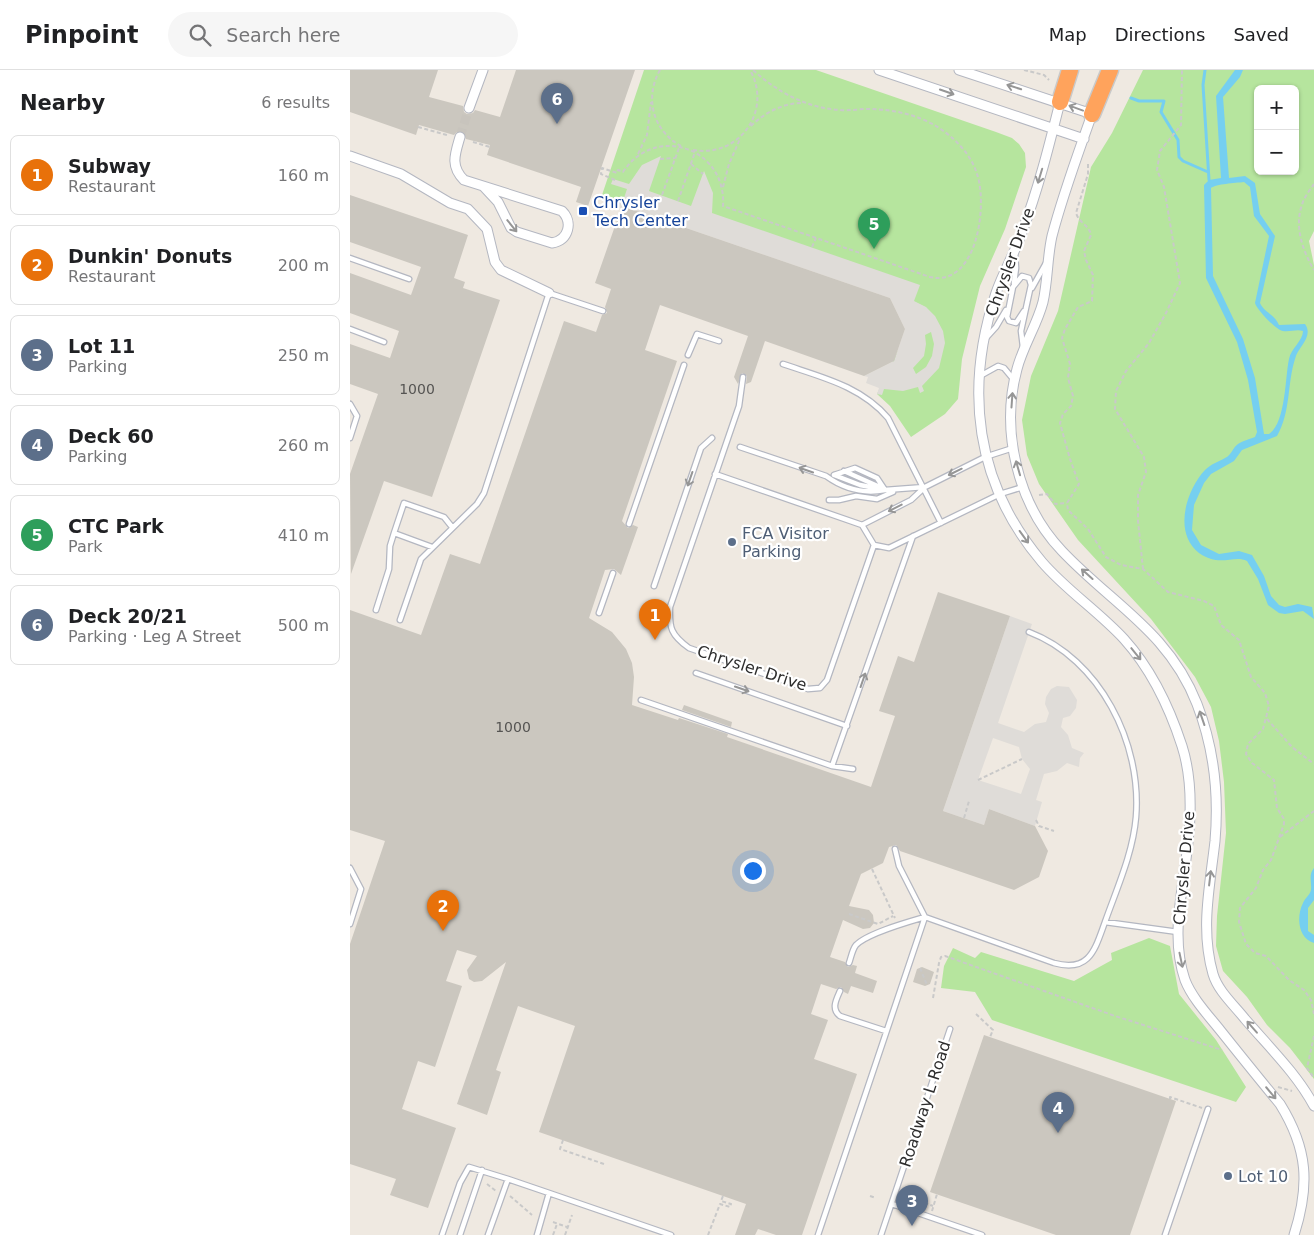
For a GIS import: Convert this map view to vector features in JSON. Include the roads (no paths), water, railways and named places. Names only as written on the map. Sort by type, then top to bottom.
[{"type":"highway","points":[[1060,102],[1070,70]]},
{"type":"highway","points":[[1092,114],[1104,70]]},
{"type":"highway","points":[[1092,114],[1110,70]]},
{"type":"street","points":[[469,108],[483,70]]},
{"type":"street","points":[[879,70],[1084,139]]},
{"type":"street","points":[[959,70],[1092,114]]},
{"type":"street","name":"Chrysler Drive","points":[[1060,102],[1054,129],[1031,205],[1015,250],[996,293],[984,341],[978,406],[985,457],[1000,494],[1017,527],[1042,562],[1123,638],[1148,668],[1166,702],[1183,750],[1189,787],[1190,828],[1178,932],[1178,946],[1185,980],[1201,1007],[1280,1104],[1291,1121],[1299,1142],[1305,1167],[1305,1190],[1294,1235]]},
{"type":"street","name":"Chrysler Drive","points":[[1092,114],[1055,228],[1047,261],[1042,305],[1023,350],[1014,380],[1011,419],[1013,448],[1023,487],[1030,505],[1061,550],[1164,645],[1196,701],[1210,747],[1216,794],[1215,833],[1205,931],[1212,970],[1225,995],[1292,1073],[1314,1106]]},
{"type":"street","points":[[460,137],[454,157],[455,169],[464,180],[562,211],[568,220],[566,236],[552,243],[517,232],[511,228],[498,202],[484,187]]},
{"type":"street","points":[[350,156],[401,174],[450,203],[468,209],[487,229],[496,262],[501,270],[549,293]]},
{"type":"lane","points":[[1015,250],[1016,268],[1007,317],[1012,323],[1019,320],[1024,311]]},
{"type":"lane","points":[[350,258],[409,278]]},
{"type":"lane","points":[[1023,350],[1021,330],[1024,311],[1030,292],[1047,261]]},
{"type":"lane","points":[[1013,287],[1019,278],[1026,277],[1030,281],[1030,292]]},
{"type":"lane","points":[[400,620],[418,566],[432,546],[477,504],[484,493],[549,293],[604,311]]},
{"type":"lane","points":[[984,341],[996,327],[1008,306]]},
{"type":"lane","points":[[350,330],[384,342]]},
{"type":"lane","points":[[688,355],[697,334],[719,341]]},
{"type":"lane","points":[[783,364],[845,385],[872,401],[888,418],[941,523]]},
{"type":"lane","points":[[629,524],[684,365]]},
{"type":"lane","points":[[980,376],[998,366],[1004,368],[1014,380]]},
{"type":"lane","name":"Chrysler Drive","points":[[743,376],[739,406],[670,607],[670,625],[677,640],[689,648],[808,688],[820,688],[827,680],[874,545]]},
{"type":"lane","points":[[350,404],[355,409],[357,418],[350,438]]},
{"type":"lane","points":[[654,586],[701,448],[712,438]]},
{"type":"lane","points":[[740,446],[826,476],[835,483],[857,490],[873,492],[897,490]]},
{"type":"lane","points":[[862,524],[911,500],[924,487],[985,457],[1013,448]]},
{"type":"lane","points":[[826,476],[855,468],[872,474],[885,490]]},
{"type":"lane","points":[[715,474],[862,524],[874,545],[889,548],[1000,494],[1023,487]]},
{"type":"lane","points":[[834,475],[860,485],[885,490]]},
{"type":"lane","points":[[829,500],[840,500],[856,496],[877,500],[904,487],[924,487]]},
{"type":"lane","points":[[376,610],[389,569],[390,546],[404,503],[444,517],[452,527]]},
{"type":"lane","points":[[394,533],[432,546]]},
{"type":"lane","points":[[832,766],[913,536]]},
{"type":"lane","points":[[599,613],[613,572]]},
{"type":"lane","points":[[849,963],[855,948],[862,941],[898,924],[925,917],[1067,966],[1075,966],[1089,958],[1105,922],[1128,858],[1134,830],[1136,784],[1130,752],[1119,722],[1091,678],[1060,649],[1029,632]]},
{"type":"lane","points":[[696,673],[847,726]]},
{"type":"lane","points":[[641,700],[832,766],[853,769]]},
{"type":"lane","points":[[818,1235],[925,917],[900,866],[895,849]]},
{"type":"lane","points":[[350,868],[361,889],[350,924]]},
{"type":"lane","points":[[1105,922],[1178,932]]},
{"type":"lane","points":[[840,991],[834,1007],[836,1013],[886,1031]]},
{"type":"lane","name":"Roadway L Road","points":[[881,1235],[950,1029]]},
{"type":"lane","points":[[1165,1235],[1208,1109]]},
{"type":"lane","points":[[442,1235],[466,1171],[473,1167],[671,1235]]},
{"type":"lane","points":[[460,1235],[482,1170]]},
{"type":"lane","points":[[488,1235],[508,1178]]},
{"type":"lane","points":[[537,1235],[549,1192]]},
{"type":"lane","points":[[892,1204],[982,1235]]},
{"type":"water","points":[[1235,70],[1243,70],[1240,77],[1223,97],[1229,178],[1245,176],[1255,183],[1260,214],[1275,236],[1260,303],[1279,325],[1305,324],[1308,333],[1295,359],[1285,417],[1277,436],[1242,450],[1234,461],[1211,474],[1204,483],[1194,505],[1192,530],[1201,545],[1219,554],[1239,551],[1252,555],[1264,576],[1271,596],[1279,605],[1285,607],[1298,604],[1312,607],[1314,619],[1303,611],[1279,613],[1268,605],[1258,579],[1247,561],[1242,559],[1214,560],[1207,557],[1199,553],[1191,545],[1186,534],[1185,512],[1192,489],[1198,478],[1207,468],[1227,457],[1238,444],[1255,437],[1257,432],[1248,380],[1237,342],[1206,278],[1204,185],[1209,180],[1221,178],[1216,96]],"holes":[[[1244,182],[1250,187],[1254,216],[1269,236],[1255,303],[1276,328],[1286,331],[1303,331],[1289,359],[1284,399],[1279,420],[1269,434],[1264,434],[1255,378],[1243,339],[1213,276],[1211,188]]]},
{"type":"water","points":[[1314,868],[1314,900],[1308,908],[1308,931],[1314,935],[1314,943],[1305,937],[1299,920],[1304,901],[1311,890],[1311,876]]},
{"type":"waterway","points":[[1205,70],[1203,85],[1209,180]]},
{"type":"waterway","points":[[1131,98],[1139,101],[1164,101],[1161,112],[1178,140],[1179,157],[1183,161],[1208,172]]},
{"type":"tunnel","points":[[460,137],[469,108]]},
{"type":"place","name":"Deck 20/21","points":[[557,124]]},
{"type":"place","name":"Chrysler Tech Center","points":[[583,211]]},
{"type":"place","name":"CTC Park","points":[[874,249]]},
{"type":"place","name":"FCA Visitor Parking","points":[[732,542]]},
{"type":"place","name":"Subway","points":[[655,640]]},
{"type":"place","name":"Dunkin' Donuts","points":[[443,931]]},
{"type":"place","name":"Deck 60","points":[[1058,1133]]},
{"type":"place","name":"Lot 10","points":[[1228,1176]]},
{"type":"place","name":"Lot 11","points":[[912,1226]]}]
